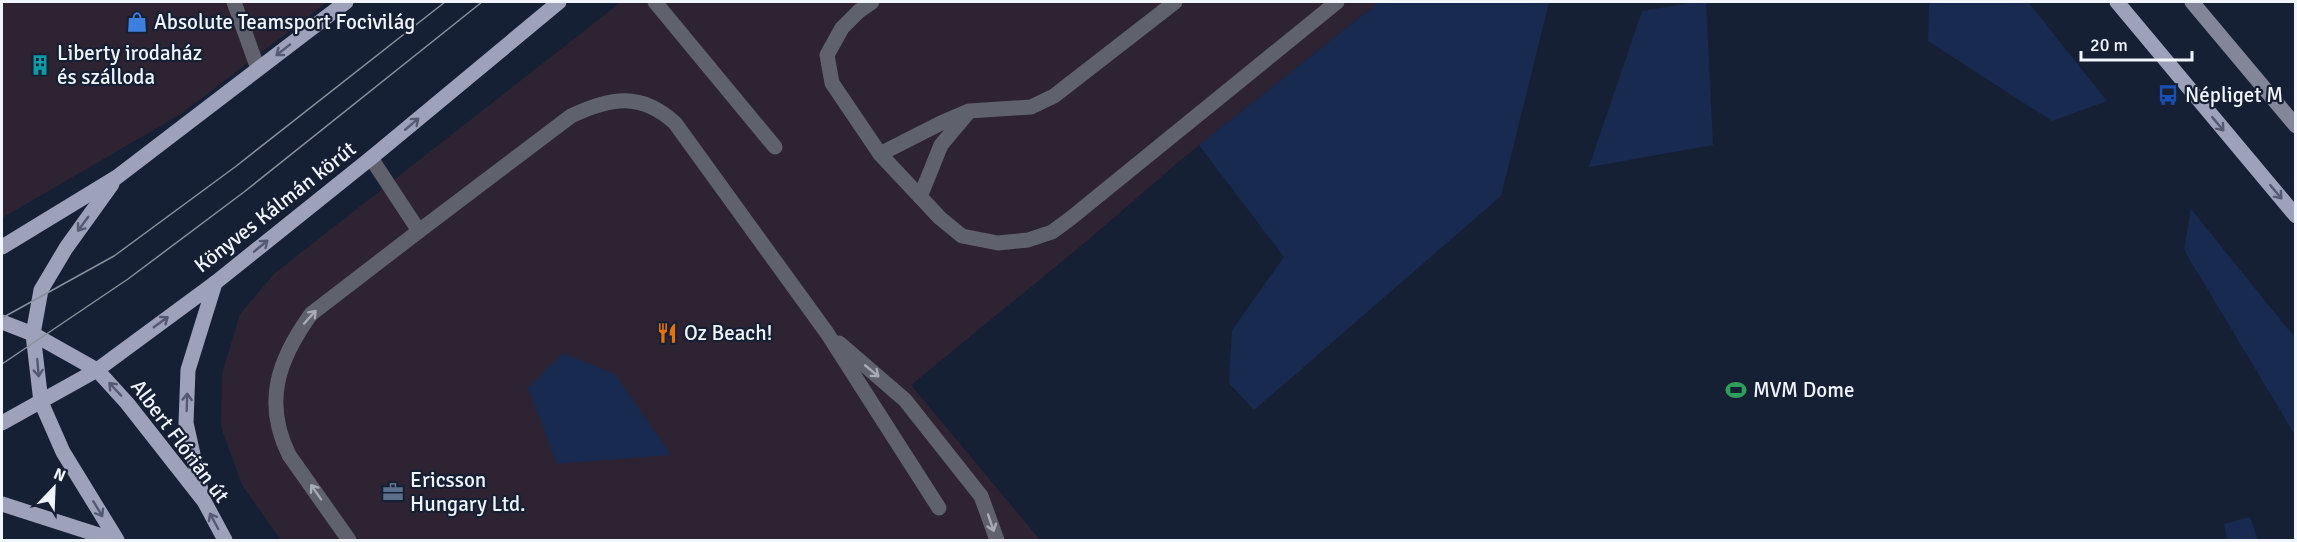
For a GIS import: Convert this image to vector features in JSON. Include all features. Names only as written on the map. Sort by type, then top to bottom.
[{"type":"main road","points":[[2,247],[117,177],[346,2]]},
{"type":"main road","name":"Könyves Kálmán körút","points":[[2,423],[97,370],[215,283],[371,158],[559,2]]},
{"type":"main road","points":[[2117,2],[2295,216]]},
{"type":"main road","points":[[2192,2],[2295,126]]},
{"type":"main road","points":[[116,540],[63,452],[41,402],[33,334],[41,290],[66,248],[117,177]]},
{"type":"main road","points":[[204,501],[186,423],[188,370],[215,283]]},
{"type":"main road","name":"Albert Flórián út","points":[[2,322],[33,334],[97,370],[128,403],[204,501],[225,540]]},
{"type":"main road","points":[[2,504],[116,540]]},
{"type":"lane","points":[[234,2],[258,69]]},
{"type":"lane","points":[[655,2],[775,147]]},
{"type":"lane","points":[[872,2],[842,28],[827,55],[831,83],[880,154],[940,218],[963,236],[998,243],[1028,240],[1052,232],[1337,2]]},
{"type":"lane","points":[[880,154],[969,111],[1031,107],[1054,96],[1175,2]]},
{"type":"lane","points":[[349,540],[290,455],[277,426],[275,408],[280,370],[298,332],[311,314],[571,116],[593,105],[616,100],[639,102],[662,111],[675,123],[827,333],[939,508]]},
{"type":"lane","points":[[920,197],[941,145],[969,111]]},
{"type":"lane","points":[[371,158],[418,231]]},
{"type":"lane","points":[[827,333],[905,400],[981,496],[997,540]]},
{"type":"shaded area","points":[[2,2],[327,2],[181,114],[2,218]]},
{"type":"shaded area","points":[[621,2],[1379,2],[1183,158],[1088,240],[911,385],[1040,540],[281,540],[242,485],[221,427],[222,374],[240,314],[275,273]]},
{"type":"shaded area","points":[[1379,2],[1549,2],[1501,196],[1254,410],[1229,383],[1232,330],[1284,257],[1199,145]]},
{"type":"shaded area","points":[[1706,2],[1713,145],[1589,167],[1642,11]]},
{"type":"shaded area","points":[[1929,2],[2028,2],[2107,101],[2052,121],[1928,41]]},
{"type":"shaded area","points":[[2191,209],[2295,338],[2295,435],[2184,250]]},
{"type":"shaded area","points":[[563,353],[615,374],[671,455],[557,464],[528,388]]},
{"type":"shaded area","points":[[2250,517],[2258,540],[2227,540],[2224,524]]},
{"type":"tram line","points":[[2,318],[114,256],[235,167],[445,2]]},
{"type":"tram line","points":[[2,364],[128,279],[244,192],[482,2]]},
{"type":"place","name":"Absolute Teamsport Focivilág","points":[[137,22]]},
{"type":"place","name":"Liberty irodaház és szálloda","points":[[40,65]]},
{"type":"place","name":"Népliget M","points":[[2168,95]]},
{"type":"place","name":"Oz Beach!","points":[[667,333]]},
{"type":"place","name":"MVM Dome","points":[[1736,390]]},
{"type":"place","name":"Ericsson Hungary Ltd.","points":[[393,492]]}]
